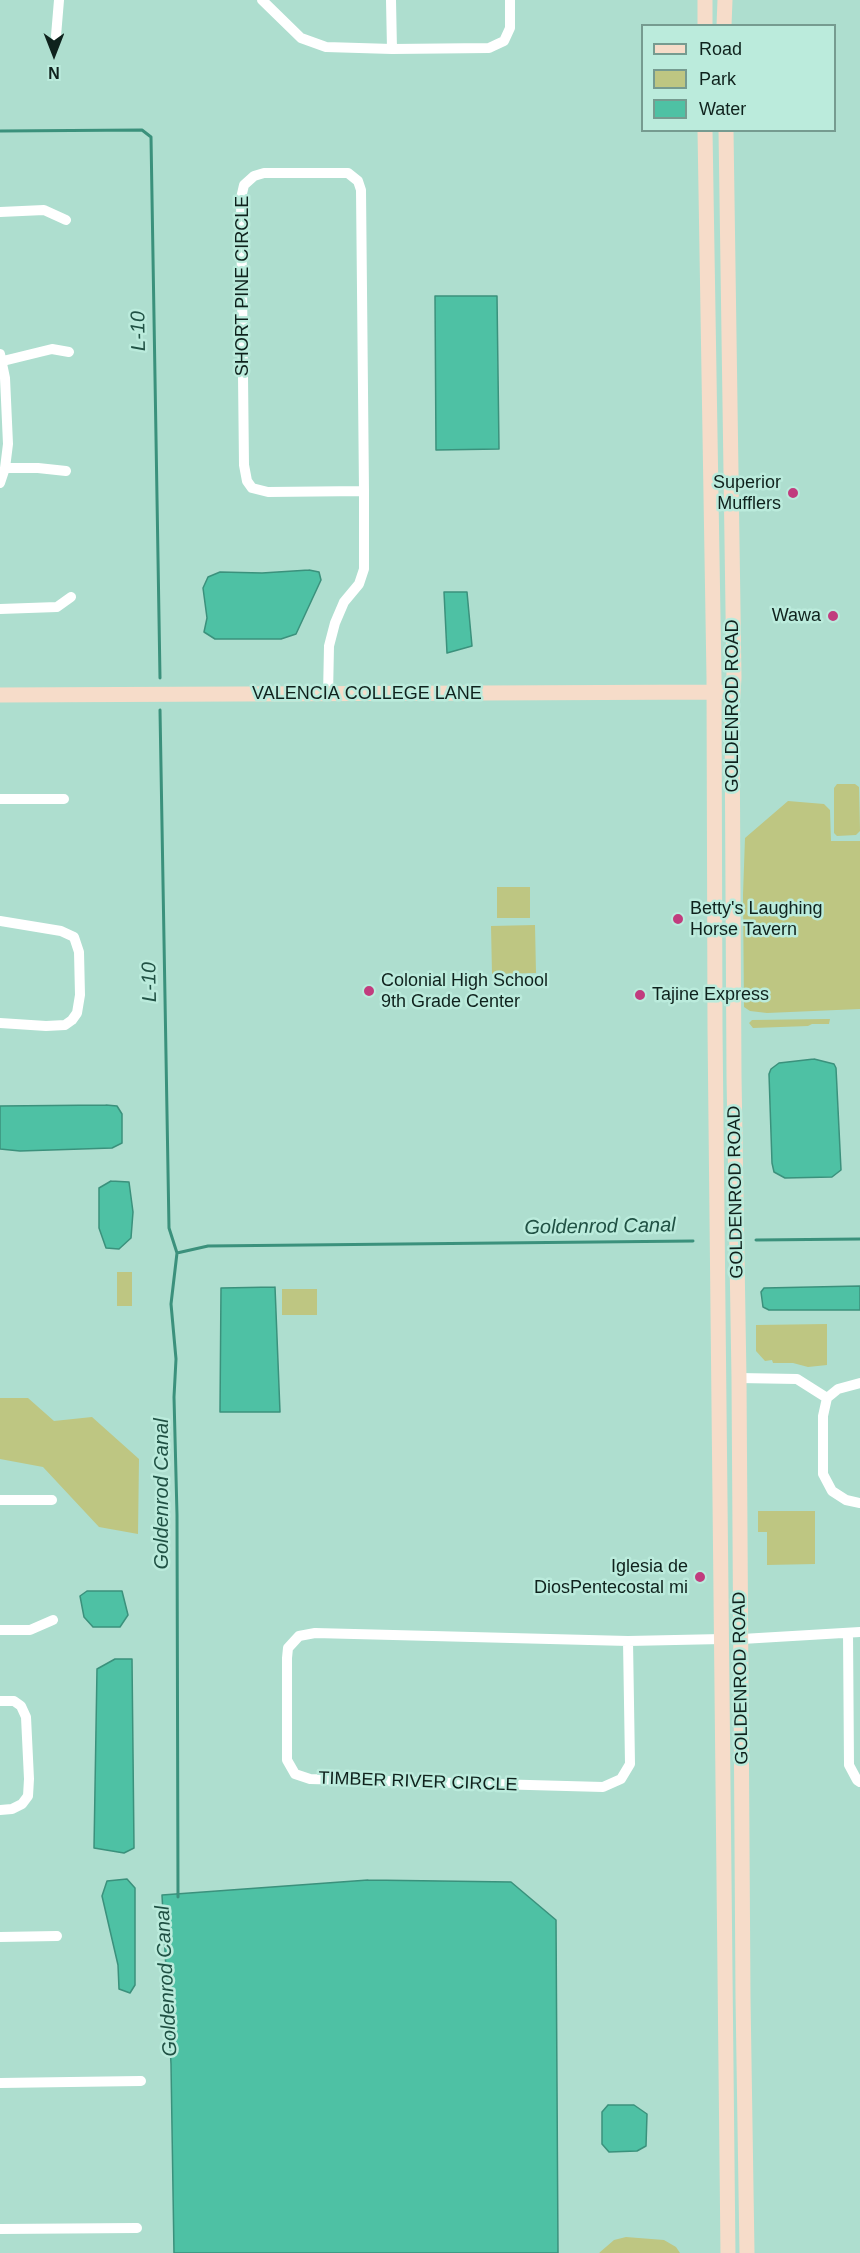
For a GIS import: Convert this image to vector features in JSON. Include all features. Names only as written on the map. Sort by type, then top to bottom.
[{"type":"main road","points":[[706,24],[715,3]]},
{"type":"main road","points":[[715,3],[710,11],[717,24]]},
{"type":"main road","points":[[715,3],[723,24]]},
{"type":"main road","name":"GOLDENROD ROAD","points":[[705,132],[714,693],[718,1381],[728,2253]]},
{"type":"main road","name":"GOLDENROD ROAD","points":[[726,132],[747,2253]]},
{"type":"main road","points":[[708,343],[718,362],[729,370]]},
{"type":"main road","name":"VALENCIA COLLEGE LANE","points":[[0,695],[733,692]]},
{"type":"main road","points":[[715,1028],[729,1048],[735,1050]]},
{"type":"main road","points":[[718,1344],[725,1353],[729,1368],[740,1378]]},
{"type":"main road","points":[[718,1381],[730,1393],[732,1401],[739,1406]]},
{"type":"street","points":[[56,36],[59,0]]},
{"type":"street","points":[[262,0],[302,39],[326,47],[392,49],[489,48],[504,41],[510,28],[510,0]]},
{"type":"street","points":[[391,0],[392,49]]},
{"type":"street","name":"SHORT PINE CIRCLE","points":[[328,695],[329,646],[335,623],[344,602],[359,584],[364,569],[364,491],[360,185],[355,177],[345,173],[254,176],[244,185],[241,198],[244,465],[247,481],[252,488],[268,492],[364,491]]},
{"type":"street","points":[[0,212],[44,210],[66,220]]},
{"type":"street","points":[[0,483],[5,468],[8,444],[7,393],[1,357],[52,349],[69,352]]},
{"type":"street","points":[[5,468],[66,471]]},
{"type":"street","points":[[0,609],[57,607],[71,597]]},
{"type":"street","points":[[0,799],[64,799]]},
{"type":"street","points":[[0,921],[61,931],[74,937],[79,952],[80,995],[77,1013],[65,1024],[46,1026],[0,1023]]},
{"type":"street","points":[[740,1378],[797,1379],[827,1398]]},
{"type":"street","points":[[860,1383],[838,1389],[827,1398],[823,1416],[823,1474],[832,1491],[846,1500],[860,1503]]},
{"type":"street","points":[[0,1500],[52,1500]]},
{"type":"street","points":[[0,1630],[30,1630],[53,1620]]},
{"type":"street","points":[[848,1632],[849,1765],[856,1780],[860,1782]]},
{"type":"street","points":[[742,1639],[860,1632]]},
{"type":"street","name":"TIMBER RIVER CIRCLE","points":[[628,1641],[630,1764],[621,1779],[603,1787],[310,1779],[295,1774],[287,1760],[288,1648],[299,1636],[315,1633],[628,1641],[722,1639]]},
{"type":"street","points":[[0,1701],[14,1701],[21,1706],[26,1717],[29,1790],[22,1804],[12,1809],[0,1810]]},
{"type":"street","points":[[0,1937],[57,1936]]},
{"type":"street","points":[[0,2083],[141,2081]]},
{"type":"street","points":[[0,2229],[137,2228]]},
{"type":"green space","points":[[837,784],[855,784],[859,787],[860,831],[856,835],[837,836],[834,833],[834,788]]},
{"type":"green space","points":[[788,801],[824,804],[830,810],[831,841],[860,841],[860,1009],[767,1013],[750,1011],[744,1007],[745,838]]},
{"type":"green space","points":[[497,887],[530,887],[530,918],[497,918]]},
{"type":"green space","points":[[535,925],[536,973],[492,974],[491,926]]},
{"type":"green space","points":[[830,1019],[829,1024],[808,1026],[753,1028],[749,1023],[752,1020]]},
{"type":"green space","points":[[117,1272],[132,1272],[132,1306],[117,1306]]},
{"type":"green space","points":[[282,1289],[317,1289],[317,1315],[282,1315]]},
{"type":"green space","points":[[827,1324],[827,1365],[808,1367],[793,1363],[773,1363],[772,1360],[765,1361],[756,1351],[756,1325]]},
{"type":"green space","points":[[0,1398],[28,1398],[54,1421],[92,1417],[139,1459],[138,1534],[99,1527],[43,1467],[0,1459]]},
{"type":"green space","points":[[758,1511],[815,1511],[815,1564],[767,1565],[767,1532],[758,1532]]},
{"type":"green space","points":[[626,2237],[664,2240],[676,2247],[680,2253],[599,2253],[614,2240]]},
{"type":"water","points":[[435,296],[497,296],[499,449],[436,450]]},
{"type":"water","points":[[309,570],[319,572],[321,580],[296,634],[281,639],[215,639],[204,632],[207,618],[203,588],[208,577],[220,572],[262,573]]},
{"type":"water","points":[[444,592],[467,592],[472,646],[447,653]]},
{"type":"water","points":[[814,1059],[834,1064],[836,1068],[841,1170],[832,1177],[785,1178],[774,1172],[772,1163],[769,1074],[771,1069],[779,1063]]},
{"type":"water","points":[[0,1106],[117,1106],[122,1114],[122,1143],[112,1148],[20,1151],[0,1149]]},
{"type":"water","points":[[111,1181],[129,1182],[133,1212],[131,1238],[119,1249],[106,1248],[99,1228],[99,1188]]},
{"type":"water","points":[[860,1286],[860,1310],[769,1310],[763,1307],[761,1292],[764,1288]]},
{"type":"water","points":[[275,1287],[280,1412],[220,1412],[221,1288]]},
{"type":"water","points":[[87,1591],[122,1591],[128,1615],[120,1627],[93,1627],[84,1617],[80,1596]]},
{"type":"water","points":[[115,1659],[132,1659],[134,1848],[124,1853],[94,1848],[97,1669]]},
{"type":"water","points":[[127,1879],[135,1888],[135,1985],[130,1993],[119,1989],[118,1965],[102,1896],[107,1881]]},
{"type":"water","points":[[368,1880],[511,1882],[556,1920],[558,2253],[174,2253],[171,2064],[162,1895]]},
{"type":"water","points":[[608,2105],[634,2105],[647,2114],[646,2146],[637,2151],[609,2152],[602,2144],[602,2112]]},
{"type":"waterway","name":"L-10","points":[[0,131],[142,130],[151,137],[160,678]]},
{"type":"waterway","name":"Goldenrod Canal","points":[[160,710],[169,1228],[177,1253],[171,1304],[176,1359],[174,1397],[177,1515],[178,1897]]},
{"type":"waterway","name":"Goldenrod Canal","points":[[756,1240],[860,1239]]},
{"type":"waterway","name":"Goldenrod Canal","points":[[177,1253],[208,1246],[693,1241]]},
{"type":"place","name":"Superior Mufflers","points":[[793,493]]},
{"type":"place","name":"Wawa","points":[[833,616]]},
{"type":"place","name":"Betty's Laughing Horse Tavern","points":[[678,919]]},
{"type":"place","name":"Colonial High School 9th Grade Center","points":[[369,991]]},
{"type":"place","name":"Tajine Express","points":[[640,995]]},
{"type":"place","name":"Iglesia de DiosPentecostal mi","points":[[700,1577]]}]
